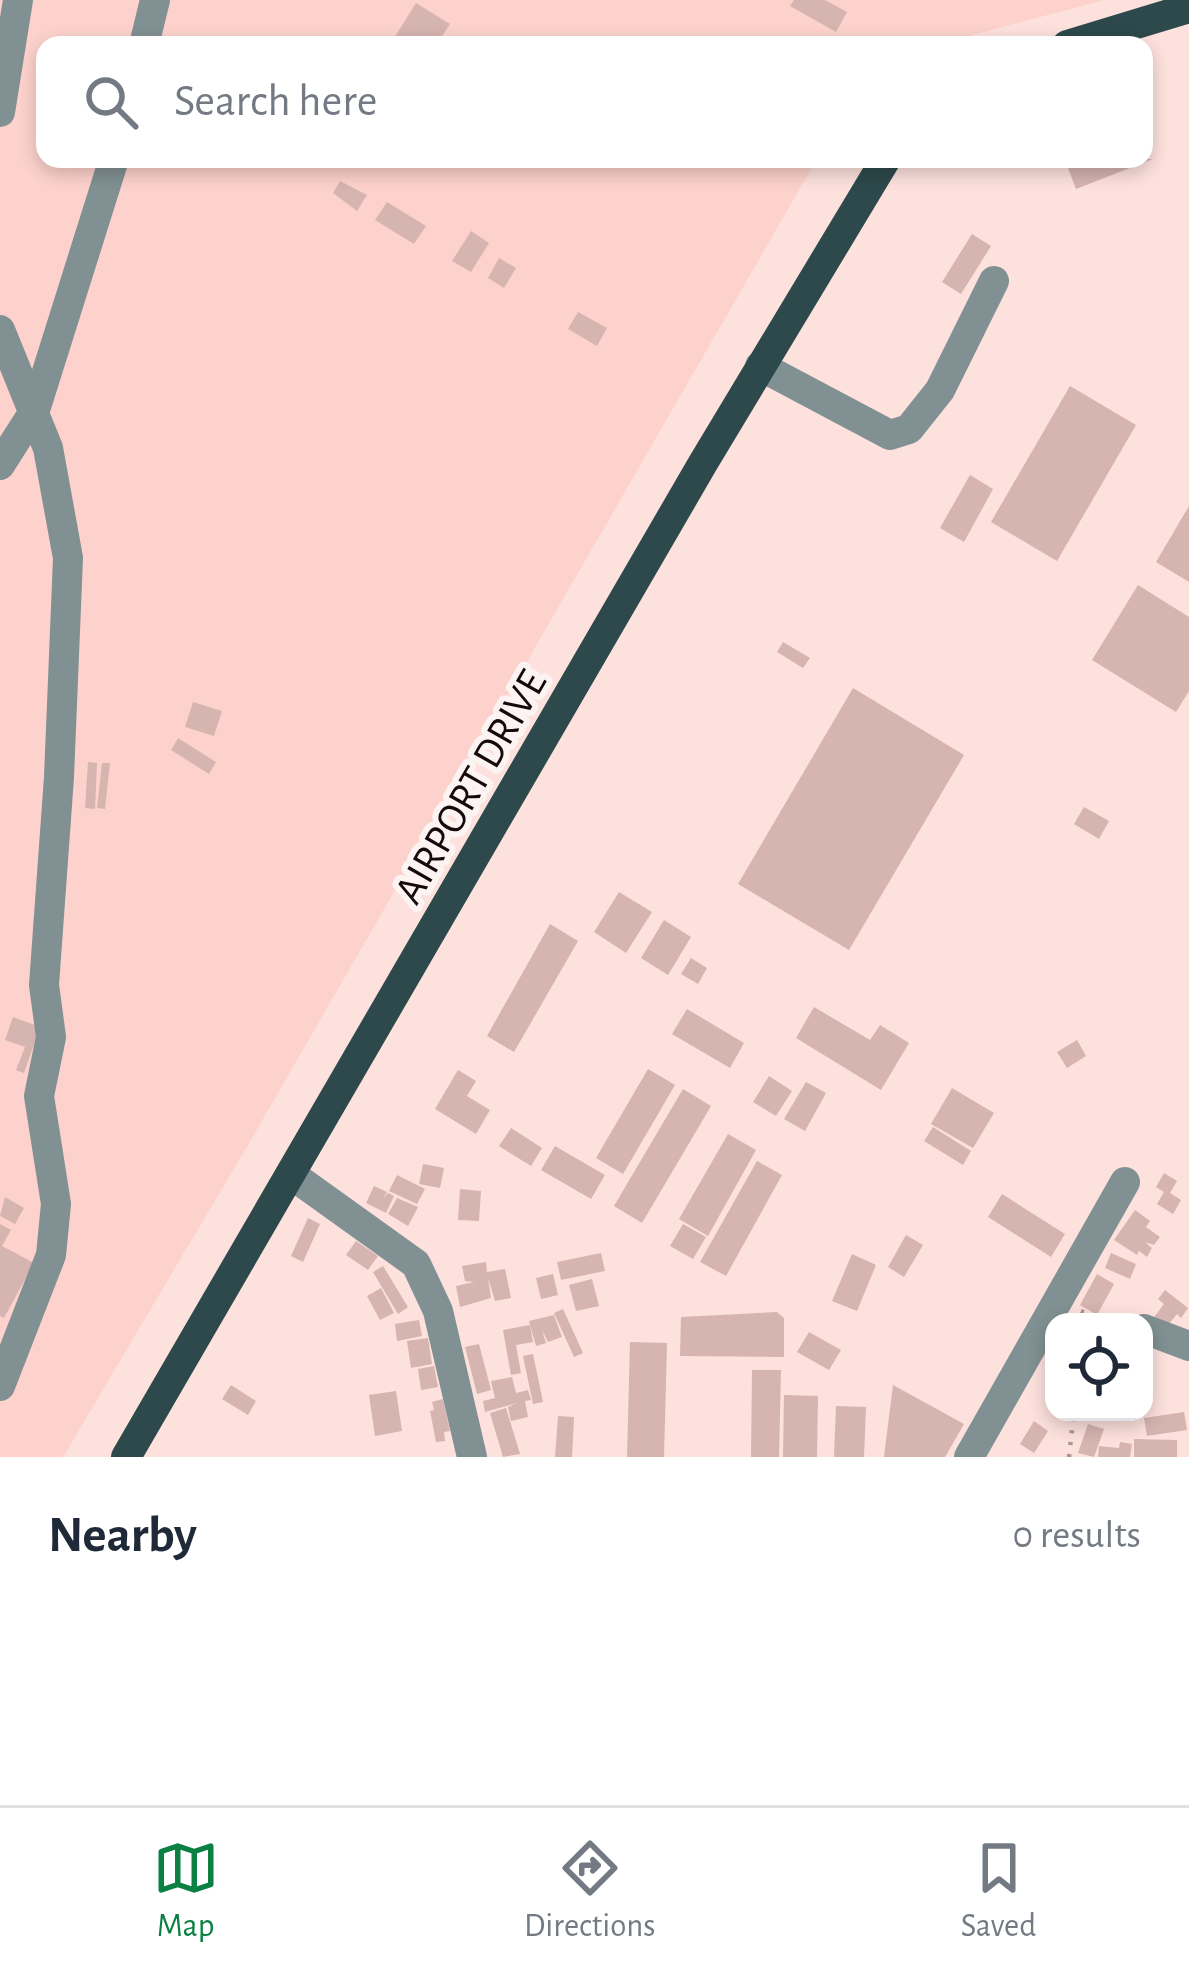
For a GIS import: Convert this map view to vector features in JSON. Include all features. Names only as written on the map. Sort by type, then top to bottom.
[{"type":"main road","points":[[1097,36],[1189,8]]},
{"type":"main road","name":"AIRPORT DRIVE","points":[[126,1457],[760,366],[881,168]]},
{"type":"street","points":[[0,112],[18,0]]},
{"type":"street","points":[[146,36],[155,0]]},
{"type":"street","points":[[0,465],[34,410],[111,168]]},
{"type":"street","points":[[760,366],[890,435],[909,429],[940,390],[994,281]]},
{"type":"street","points":[[0,330],[48,448],[68,559],[44,985],[51,1036],[39,1096],[56,1204],[51,1255],[2,1379]]},
{"type":"street","points":[[292,1175],[416,1264],[439,1311],[472,1457]]},
{"type":"street","points":[[969,1457],[1125,1181]]},
{"type":"street","points":[[1153,1332],[1189,1346]]},
{"type":"path","points":[[1069,1457],[1073,1421]]},
{"type":"shaded area","points":[[0,0],[1104,0],[969,36],[36,36],[36,168],[812,168],[63,1457],[0,1457]]},
{"type":"building","points":[[794,0],[825,0],[847,12],[836,32],[790,6]]},
{"type":"building","points":[[416,3],[450,24],[442,36],[395,36]]},
{"type":"building","points":[[1068,168],[1130,168],[1076,189]]},
{"type":"building","points":[[340,181],[367,195],[357,211],[333,193]]},
{"type":"building","points":[[387,202],[426,226],[414,244],[375,220]]},
{"type":"building","points":[[471,231],[489,243],[471,272],[452,261]]},
{"type":"building","points":[[972,234],[991,246],[961,294],[942,282]]},
{"type":"building","points":[[499,258],[516,268],[504,288],[488,278]]},
{"type":"building","points":[[578,312],[607,328],[597,346],[568,329]]},
{"type":"building","points":[[1070,386],[1136,425],[1057,561],[991,522]]},
{"type":"building","points":[[970,475],[993,489],[964,542],[940,528]]},
{"type":"building","points":[[1189,506],[1189,582],[1156,562]]},
{"type":"building","points":[[1138,585],[1189,617],[1189,691],[1176,712],[1092,660]]},
{"type":"building","points":[[783,642],[810,658],[803,668],[777,652]]},
{"type":"building","points":[[853,688],[964,755],[849,950],[738,884]]},
{"type":"building","points":[[193,702],[222,711],[214,736],[185,727]]},
{"type":"building","points":[[178,738],[216,762],[209,774],[171,750]]},
{"type":"building","points":[[88,762],[97,763],[95,809],[85,808]]},
{"type":"building","points":[[102,763],[110,763],[105,809],[97,808]]},
{"type":"building","points":[[1084,807],[1109,821],[1099,839],[1074,824]]},
{"type":"building","points":[[619,892],[652,912],[626,953],[594,932]]},
{"type":"building","points":[[664,920],[691,937],[668,975],[641,958]]},
{"type":"building","points":[[550,924],[578,941],[514,1052],[487,1036]]},
{"type":"building","points":[[691,958],[707,968],[698,984],[681,974]]},
{"type":"building","points":[[814,1007],[870,1040],[880,1025],[909,1043],[881,1090],[796,1038]]},
{"type":"building","points":[[687,1009],[744,1043],[730,1068],[672,1034]]},
{"type":"building","points":[[13,1017],[40,1027],[24,1073],[16,1070],[25,1047],[5,1040]]},
{"type":"building","points":[[1077,1040],[1086,1056],[1067,1068],[1057,1052]]},
{"type":"building","points":[[648,1069],[675,1085],[623,1174],[596,1158]]},
{"type":"building","points":[[458,1070],[476,1081],[467,1096],[490,1110],[476,1134],[435,1109]]},
{"type":"building","points":[[769,1076],[792,1091],[776,1116],[753,1102]]},
{"type":"building","points":[[806,1082],[826,1093],[805,1131],[784,1119]]},
{"type":"building","points":[[952,1088],[994,1113],[973,1148],[931,1124]]},
{"type":"building","points":[[683,1089],[711,1106],[642,1223],[614,1206]]},
{"type":"building","points":[[933,1127],[971,1151],[963,1165],[924,1141]]},
{"type":"building","points":[[511,1128],[542,1148],[531,1166],[499,1146]]},
{"type":"building","points":[[728,1134],[756,1150],[708,1236],[679,1219]]},
{"type":"building","points":[[555,1146],[605,1175],[591,1199],[541,1170]]},
{"type":"building","points":[[757,1161],[782,1175],[726,1276],[700,1262]]},
{"type":"building","points":[[423,1164],[444,1168],[440,1188],[419,1184]]},
{"type":"building","points":[[1164,1173],[1177,1181],[1170,1193],[1181,1200],[1173,1214],[1157,1204],[1164,1192],[1156,1187]]},
{"type":"building","points":[[397,1175],[425,1189],[417,1204],[389,1191]]},
{"type":"building","points":[[374,1186],[387,1192],[383,1199],[388,1193],[394,1196],[386,1213],[366,1203]]},
{"type":"building","points":[[460,1189],[481,1191],[479,1221],[458,1220]]},
{"type":"building","points":[[1002,1194],[1065,1234],[1051,1257],[988,1217]]},
{"type":"building","points":[[5,1197],[24,1208],[15,1224],[0,1216]]},
{"type":"building","points":[[397,1198],[418,1207],[408,1226],[388,1214]]},
{"type":"building","points":[[1135,1210],[1160,1237],[1154,1245],[1145,1242],[1152,1248],[1147,1257],[1114,1240]]},
{"type":"building","points":[[308,1218],[320,1224],[303,1262],[291,1256]]},
{"type":"building","points":[[0,1224],[11,1230],[2,1246],[34,1263],[4,1318],[0,1316]]},
{"type":"building","points":[[683,1224],[706,1237],[693,1259],[670,1246]]},
{"type":"building","points":[[906,1235],[923,1245],[904,1277],[888,1267]]},
{"type":"building","points":[[356,1241],[378,1256],[368,1270],[346,1255]]},
{"type":"building","points":[[601,1253],[605,1271],[561,1280],[557,1262]]},
{"type":"building","points":[[1111,1253],[1136,1264],[1130,1279],[1105,1268]]},
{"type":"building","points":[[852,1254],[876,1265],[857,1311],[832,1301]]},
{"type":"building","points":[[486,1262],[487,1272],[505,1269],[511,1298],[495,1301],[488,1278],[491,1298],[460,1307],[456,1286],[474,1282],[465,1281],[462,1266]]},
{"type":"building","points":[[383,1266],[408,1307],[398,1314],[373,1272]]},
{"type":"building","points":[[553,1274],[558,1295],[541,1299],[536,1278]]},
{"type":"building","points":[[1097,1274],[1114,1284],[1098,1313],[1080,1305]]},
{"type":"building","points":[[592,1279],[599,1306],[576,1311],[569,1285]]},
{"type":"building","points":[[381,1288],[394,1313],[380,1320],[367,1296]]},
{"type":"building","points":[[1165,1290],[1188,1308],[1164,1330],[1153,1321],[1164,1304],[1158,1299]]},
{"type":"building","points":[[563,1309],[583,1353],[574,1357],[554,1313]]},
{"type":"building","points":[[777,1312],[784,1318],[784,1357],[680,1356],[681,1317]]},
{"type":"building","points":[[554,1315],[562,1337],[548,1342],[542,1330],[546,1343],[536,1346],[529,1321]]},
{"type":"building","points":[[419,1320],[422,1336],[397,1341],[395,1324]]},
{"type":"building","points":[[530,1325],[533,1342],[516,1345],[521,1373],[511,1375],[503,1330]]},
{"type":"building","points":[[809,1332],[841,1350],[829,1370],[797,1352]]},
{"type":"building","points":[[428,1338],[432,1364],[411,1368],[407,1341]]},
{"type":"building","points":[[630,1342],[667,1343],[664,1457],[627,1457]]},
{"type":"building","points":[[479,1344],[491,1390],[477,1394],[465,1347]]},
{"type":"building","points":[[533,1354],[543,1402],[533,1404],[523,1356]]},
{"type":"building","points":[[434,1366],[438,1387],[421,1390],[418,1369]]},
{"type":"building","points":[[752,1370],[781,1370],[779,1457],[751,1457]]},
{"type":"building","points":[[512,1377],[516,1393],[528,1390],[528,1417],[511,1421],[508,1407],[517,1403],[485,1412],[483,1401],[495,1398],[491,1381]]},
{"type":"building","points":[[231,1385],[256,1401],[248,1415],[222,1399]]},
{"type":"building","points":[[893,1385],[964,1424],[945,1457],[884,1457]]},
{"type":"building","points":[[396,1391],[402,1431],[375,1436],[369,1395]]},
{"type":"building","points":[[784,1395],[818,1396],[817,1457],[783,1457]]},
{"type":"building","points":[[443,1399],[450,1431],[444,1432],[445,1441],[436,1442],[430,1411],[434,1410],[432,1402]]},
{"type":"building","points":[[836,1406],[866,1407],[864,1457],[834,1457]]},
{"type":"building","points":[[506,1408],[520,1454],[503,1457],[490,1413]]},
{"type":"building","points":[[1184,1412],[1187,1430],[1147,1436],[1144,1421],[1153,1421],[1153,1417]]},
{"type":"building","points":[[558,1416],[574,1417],[572,1457],[555,1457]]},
{"type":"building","points":[[1034,1421],[1048,1431],[1034,1453],[1020,1444]]},
{"type":"building","points":[[1088,1424],[1104,1429],[1094,1457],[1078,1453]]},
{"type":"building","points":[[1134,1439],[1177,1440],[1177,1457],[1134,1457]]},
{"type":"building","points":[[1120,1442],[1132,1444],[1130,1457],[1098,1457],[1099,1446],[1119,1448]]}]
